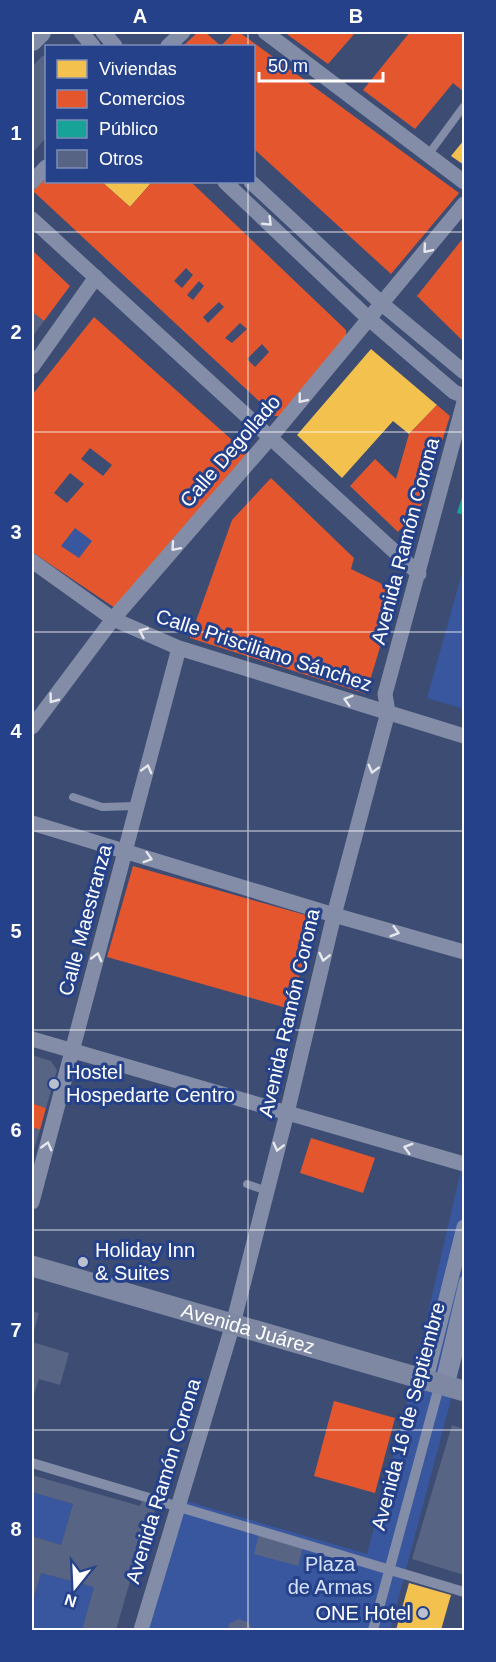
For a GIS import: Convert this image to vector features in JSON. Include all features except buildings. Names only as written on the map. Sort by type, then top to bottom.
[{"type":"main road","points":[[32,40],[40,32]]},
{"type":"main road","name":"Avenida Juárez","points":[[32,1266],[444,1385]]},
{"type":"street","points":[[81,32],[92,45]]},
{"type":"street","points":[[103,32],[114,45]]},
{"type":"street","points":[[169,45],[183,32]]},
{"type":"street","points":[[265,32],[465,182]]},
{"type":"street","points":[[32,182],[45,168]]},
{"type":"street","points":[[226,183],[368,318],[454,392],[465,396]]},
{"type":"street","points":[[252,183],[381,303],[465,372]]},
{"type":"street","name":"Calle Degollado","points":[[32,727],[113,619],[270,438],[465,204]]},
{"type":"street","points":[[32,219],[418,574]]},
{"type":"street","points":[[32,367],[96,278]]},
{"type":"street","name":"Avenida Ramón Corona","points":[[141,1630],[233,1324],[287,1113],[334,915],[388,712],[385,694],[465,402]]},
{"type":"street","name":"Calle Prisciliano Sánchez","points":[[32,561],[113,619],[179,648],[465,735]]},
{"type":"street","name":"Calle Maestranza","points":[[32,1202],[179,648]]},
{"type":"street","points":[[32,823],[334,915],[465,952]]},
{"type":"street","points":[[32,1039],[465,1164]]},
{"type":"street","name":"Avenida 16 de Septiembre","points":[[444,1385],[465,1227]]},
{"type":"street","name":"Avenida 16 de Septiembre","points":[[444,1385],[465,1281]]},
{"type":"street","name":"Avenida 16 de Septiembre","points":[[373,1630],[389,1569],[465,1319]]},
{"type":"street","points":[[32,1463],[465,1592]]},
{"type":"lane","points":[[428,155],[464,106]]},
{"type":"lane","points":[[73,797],[102,807],[137,806]]},
{"type":"lane","points":[[247,1184],[267,1191]]},
{"type":"green space","points":[[75,528],[92,541],[79,558],[61,546]]},
{"type":"green space","points":[[464,566],[464,709],[427,698]]},
{"type":"green space","name":"Plaza de Armas","points":[[464,1157],[464,1350],[390,1630],[253,1630],[248,1622],[230,1624],[228,1630],[148,1630],[186,1501],[367,1554],[406,1408]]},
{"type":"green space","points":[[32,1492],[73,1504],[61,1545],[32,1536]]},
{"type":"green space","points":[[41,1573],[94,1587],[82,1630],[32,1629],[32,1607]]},
{"type":"place","name":"Hostel Hospedarte Centro","points":[[54,1084]]},
{"type":"place","name":"Holiday Inn & Suites","points":[[83,1262]]},
{"type":"place","name":"ONE Hotel","points":[[423,1613]]}]
